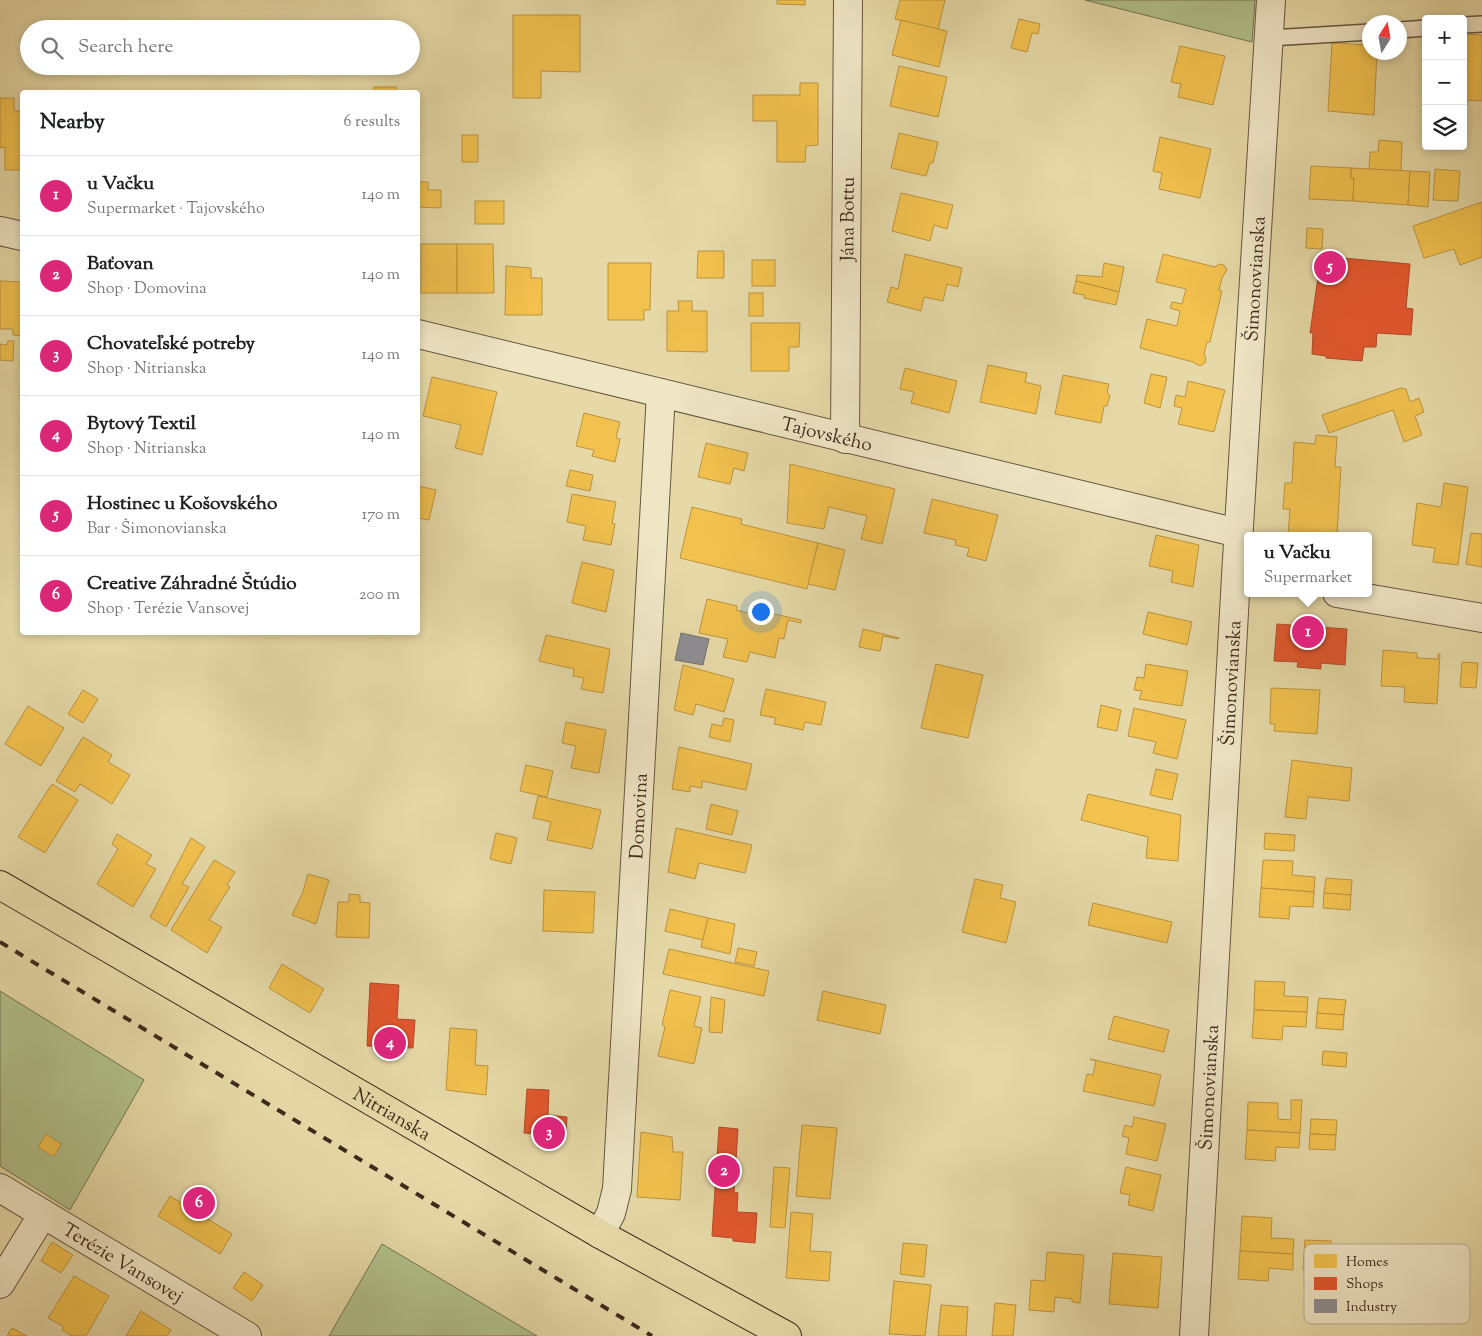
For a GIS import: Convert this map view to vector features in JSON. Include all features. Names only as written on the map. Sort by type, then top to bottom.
[{"type":"main road","name":"Nitrianska","points":[[0,885],[600,1234],[787,1336]]},
{"type":"street","name":"Jána Bottu","points":[[845,439],[848,0]]},
{"type":"street","name":"Šimonovianska","points":[[1194,1336],[1242,577],[1238,533],[1271,0]]},
{"type":"street","points":[[0,231],[20,236]]},
{"type":"street","name":"Tajovského","points":[[420,334],[1238,533]]},
{"type":"street","name":"Domovina","points":[[600,1234],[611,1213],[617,1189],[661,393]]},
{"type":"street","points":[[1360,597],[1482,618]]},
{"type":"street","name":"Terézie Vansovej","points":[[0,1188],[247,1336]]},
{"type":"street","points":[[0,1284],[43,1214]]},
{"type":"lane","points":[[1467,25],[1482,24]]},
{"type":"lane","points":[[1407,29],[1422,28]]},
{"type":"lane","points":[[1269,38],[1362,32]]},
{"type":"green space","points":[[1085,0],[1255,0],[1252,42]]},
{"type":"green space","points":[[0,991],[144,1080],[70,1210],[0,1166]]},
{"type":"green space","points":[[382,1244],[537,1336],[329,1336]]},
{"type":"building: Homes","points":[[777,0],[805,0],[805,5],[777,4]]},
{"type":"building: Homes","points":[[900,0],[945,0],[938,30],[895,19]]},
{"type":"building: Homes","points":[[513,15],[580,15],[580,72],[541,71],[541,98],[513,98]]},
{"type":"building: Homes","points":[[1019,19],[1040,24],[1038,34],[1032,33],[1027,52],[1011,48]]},
{"type":"building: Homes","points":[[901,20],[947,31],[939,67],[892,55]]},
{"type":"building: Homes","points":[[1467,34],[1482,35],[1482,101],[1467,100]]},
{"type":"building: Homes","points":[[1332,43],[1362,45],[1362,60],[1377,60],[1374,115],[1328,111]]},
{"type":"building: Homes","points":[[1180,46],[1225,56],[1213,105],[1178,97],[1181,84],[1171,82]]},
{"type":"building: Homes","points":[[899,66],[947,77],[938,117],[890,106]]},
{"type":"building: Homes","points":[[800,83],[818,83],[818,145],[806,146],[805,162],[777,162],[777,121],[753,121],[753,95],[800,95]]},
{"type":"building: Homes","points":[[374,87],[396,87],[396,90],[374,90]]},
{"type":"building: Homes","points":[[0,98],[14,98],[14,111],[20,111],[20,170],[5,170],[5,147],[0,148]]},
{"type":"building: Homes","points":[[899,133],[938,142],[933,163],[930,163],[926,176],[891,168]]},
{"type":"building: Homes","points":[[462,135],[478,135],[478,162],[462,162]]},
{"type":"building: Homes","points":[[1160,137],[1211,149],[1200,198],[1159,189],[1162,173],[1153,171]]},
{"type":"building: Homes","points":[[1379,140],[1402,142],[1401,171],[1369,169],[1370,152],[1378,152]]},
{"type":"building: Homes","points":[[1311,166],[1351,168],[1351,178],[1354,178],[1353,201],[1309,199]]},
{"type":"building: Homes","points":[[1351,168],[1410,171],[1408,205],[1353,201],[1354,178],[1351,178]]},
{"type":"building: Homes","points":[[1435,169],[1460,171],[1458,201],[1433,200]]},
{"type":"building: Homes","points":[[1410,171],[1430,172],[1428,207],[1408,205]]},
{"type":"building: Homes","points":[[420,182],[428,182],[428,190],[441,190],[441,208],[420,207]]},
{"type":"building: Homes","points":[[901,193],[953,205],[947,229],[934,225],[930,241],[892,231]]},
{"type":"building: Homes","points":[[475,201],[504,201],[504,224],[475,224]]},
{"type":"building: Homes","points":[[1482,202],[1482,257],[1460,265],[1454,249],[1424,258],[1413,226]]},
{"type":"building: Homes","points":[[1307,228],[1323,229],[1322,249],[1306,248]]},
{"type":"building: Homes","points":[[421,244],[457,244],[457,293],[421,293]]},
{"type":"building: Homes","points":[[457,244],[493,244],[494,293],[457,293]]},
{"type":"building: Homes","points":[[698,251],[724,251],[724,278],[697,278]]},
{"type":"building: Homes","points":[[905,254],[962,268],[958,287],[947,284],[943,301],[924,297],[921,311],[887,302],[891,287],[898,289]]},
{"type":"building: Homes","points":[[1163,254],[1215,267],[1219,264],[1224,265],[1227,270],[1222,278],[1219,290],[1222,291],[1210,342],[1207,342],[1204,354],[1206,358],[1205,363],[1200,366],[1193,362],[1140,348],[1147,319],[1177,326],[1180,311],[1170,308],[1172,302],[1182,304],[1186,289],[1156,282]]},
{"type":"building: Homes","points":[[752,260],[775,260],[775,286],[752,286]]},
{"type":"building: Homes","points":[[608,263],[651,263],[650,310],[644,310],[644,320],[608,320]]},
{"type":"building: Homes","points":[[1104,263],[1124,267],[1119,292],[1076,281],[1077,275],[1102,277]]},
{"type":"building: Homes","points":[[506,266],[531,268],[531,278],[542,278],[542,315],[505,315]]},
{"type":"building: Homes","points":[[0,281],[20,282],[20,336],[13,335],[13,329],[0,329]]},
{"type":"building: Homes","points":[[1076,281],[1119,292],[1116,305],[1084,298],[1084,295],[1073,293]]},
{"type":"building: Homes","points":[[749,293],[763,293],[763,316],[749,316]]},
{"type":"building: Homes","points":[[678,301],[692,301],[692,311],[707,311],[707,352],[667,351],[667,311],[679,311]]},
{"type":"building: Homes","points":[[751,323],[800,323],[799,347],[789,347],[789,371],[751,371]]},
{"type":"building: Homes","points":[[8,341],[14,341],[13,361],[0,360],[0,344],[7,345]]},
{"type":"building: Homes","points":[[988,365],[1027,373],[1025,382],[1041,386],[1036,414],[980,402]]},
{"type":"building: Homes","points":[[905,368],[957,381],[949,413],[911,403],[914,392],[900,389]]},
{"type":"building: Homes","points":[[1151,374],[1167,377],[1160,408],[1144,403]]},
{"type":"building: Homes","points":[[1063,375],[1109,384],[1107,392],[1110,396],[1107,406],[1104,406],[1101,423],[1055,414]]},
{"type":"building: Homes","points":[[432,377],[497,392],[482,455],[455,448],[461,425],[423,416]]},
{"type":"building: Homes","points":[[1188,381],[1225,390],[1214,432],[1178,424],[1182,408],[1174,406],[1176,395],[1185,397]]},
{"type":"building: Homes","points":[[1401,388],[1406,389],[1410,402],[1419,398],[1424,412],[1415,416],[1422,435],[1404,442],[1393,410],[1329,433],[1322,415]]},
{"type":"building: Homes","points":[[584,413],[620,422],[616,438],[620,439],[615,462],[592,456],[594,450],[576,446]]},
{"type":"building: Homes","points":[[1316,435],[1337,437],[1335,467],[1341,467],[1337,532],[1288,532],[1290,509],[1283,509],[1285,483],[1292,483],[1294,442],[1315,444]]},
{"type":"building: Homes","points":[[706,443],[748,453],[744,471],[734,468],[730,484],[698,477]]},
{"type":"building: Homes","points":[[790,464],[895,489],[882,544],[861,539],[867,516],[829,507],[824,529],[787,523]]},
{"type":"building: Homes","points":[[570,470],[593,475],[590,491],[566,486]]},
{"type":"building: Homes","points":[[1444,483],[1468,487],[1458,565],[1433,562],[1435,548],[1412,545],[1417,503],[1441,507]]},
{"type":"building: Homes","points":[[420,486],[436,490],[429,520],[420,518]]},
{"type":"building: Homes","points":[[572,494],[616,502],[612,523],[615,524],[611,545],[583,540],[586,526],[567,522]]},
{"type":"building: Homes","points":[[932,499],[998,515],[986,561],[967,556],[969,548],[955,545],[956,540],[924,533]]},
{"type":"building: Homes","points":[[692,507],[742,519],[741,524],[818,543],[807,589],[680,558]]},
{"type":"building: Homes","points":[[1471,533],[1482,534],[1482,567],[1466,564]]},
{"type":"building: Homes","points":[[1156,535],[1199,545],[1193,587],[1171,582],[1173,571],[1149,566]]},
{"type":"building: Homes","points":[[818,543],[845,550],[835,590],[808,584]]},
{"type":"building: Homes","points":[[582,562],[614,570],[606,612],[572,603]]},
{"type":"building: Homes","points":[[707,599],[737,606],[736,610],[756,615],[757,610],[801,620],[801,623],[788,620],[784,639],[779,638],[775,658],[750,652],[747,662],[723,657],[728,639],[699,633]]},
{"type":"building: Homes","points":[[1148,612],[1192,622],[1187,645],[1143,634]]},
{"type":"building: Homes","points":[[863,629],[899,639],[883,636],[880,651],[859,647]]},
{"type":"building: Homes","points":[[546,635],[610,649],[603,693],[581,689],[584,678],[573,676],[574,669],[539,661]]},
{"type":"building: Homes","points":[[1383,650],[1417,653],[1417,658],[1438,659],[1438,654],[1440,654],[1437,704],[1404,702],[1405,687],[1381,686]]},
{"type":"building: Homes","points":[[1462,662],[1478,663],[1476,688],[1460,687]]},
{"type":"building: Homes","points":[[936,664],[983,675],[968,738],[921,728]]},
{"type":"building: Homes","points":[[1146,664],[1188,671],[1182,706],[1139,699],[1142,691],[1134,690],[1137,677],[1144,678]]},
{"type":"building: Homes","points":[[683,665],[734,679],[724,712],[696,704],[693,715],[674,710]]},
{"type":"building: Homes","points":[[1271,688],[1320,690],[1317,734],[1274,731],[1275,724],[1270,724]]},
{"type":"building: Homes","points":[[766,689],[826,702],[821,725],[805,722],[803,730],[774,724],[776,718],[760,715]]},
{"type":"building: Homes","points":[[83,690],[98,699],[83,723],[68,714]]},
{"type":"building: Homes","points":[[1101,705],[1121,710],[1117,731],[1097,727]]},
{"type":"building: Homes","points":[[28,706],[64,728],[41,766],[5,744]]},
{"type":"building: Homes","points":[[1134,708],[1186,720],[1177,759],[1153,753],[1156,742],[1128,736]]},
{"type":"building: Homes","points":[[724,718],[734,720],[730,742],[709,737],[712,724],[722,726]]},
{"type":"building: Homes","points":[[566,722],[606,730],[599,773],[571,768],[576,746],[562,743]]},
{"type":"building: Homes","points":[[83,737],[112,755],[108,762],[130,775],[112,804],[80,784],[75,792],[56,781]]},
{"type":"building: Homes","points":[[679,747],[752,764],[746,790],[702,781],[702,788],[690,786],[690,792],[672,789]]},
{"type":"building: Homes","points":[[1292,760],[1352,768],[1349,801],[1308,797],[1306,819],[1285,817]]},
{"type":"building: Homes","points":[[526,765],[553,771],[547,797],[520,791]]},
{"type":"building: Homes","points":[[1156,769],[1178,774],[1172,800],[1150,795]]},
{"type":"building: Homes","points":[[52,784],[78,800],[45,853],[18,837]]},
{"type":"building: Homes","points":[[1088,794],[1181,815],[1178,861],[1146,858],[1148,837],[1081,820]]},
{"type":"building: Homes","points":[[538,796],[601,810],[592,849],[547,840],[551,822],[533,818]]},
{"type":"building: Homes","points":[[711,804],[738,811],[732,835],[706,829]]},
{"type":"building: Homes","points":[[676,828],[752,845],[745,873],[699,863],[695,879],[668,872]]},
{"type":"building: Homes","points":[[496,833],[517,838],[511,864],[490,859]]},
{"type":"building: Homes","points":[[1265,833],[1295,835],[1294,851],[1264,849]]},
{"type":"building: Homes","points":[[117,834],[152,855],[146,864],[156,869],[133,907],[97,884],[118,849],[112,844]]},
{"type":"building: Homes","points":[[191,838],[205,847],[182,884],[189,887],[166,927],[150,917]]},
{"type":"building: Homes","points":[[214,860],[235,872],[227,885],[230,887],[209,920],[222,927],[207,953],[171,930]]},
{"type":"building: Homes","points":[[1263,860],[1293,861],[1292,875],[1315,877],[1314,892],[1261,888]]},
{"type":"building: Homes","points":[[308,874],[329,880],[316,924],[292,915],[303,892]]},
{"type":"building: Homes","points":[[1326,878],[1352,880],[1351,895],[1324,893]]},
{"type":"building: Homes","points":[[975,879],[1003,885],[1000,898],[1016,902],[1006,943],[962,932]]},
{"type":"building: Homes","points":[[1261,888],[1314,892],[1313,907],[1290,906],[1289,919],[1259,917]]},
{"type":"building: Homes","points":[[544,890],[595,892],[593,933],[543,931]]},
{"type":"building: Homes","points":[[1324,893],[1351,895],[1350,910],[1323,908]]},
{"type":"building: Homes","points":[[349,894],[360,895],[360,902],[370,903],[369,938],[336,937],[338,902],[349,902]]},
{"type":"building: Homes","points":[[1093,903],[1172,922],[1167,943],[1088,925]]},
{"type":"building: Homes","points":[[670,909],[708,918],[703,940],[665,931]]},
{"type":"building: Homes","points":[[708,918],[735,924],[730,954],[701,947]]},
{"type":"building: Homes","points":[[738,948],[757,952],[754,966],[735,962]]},
{"type":"building: Homes","points":[[669,949],[769,971],[764,996],[663,974]]},
{"type":"building: Homes","points":[[282,964],[324,989],[310,1013],[269,988]]},
{"type":"building: Homes","points":[[1255,981],[1285,982],[1284,996],[1308,997],[1307,1012],[1254,1010]]},
{"type":"building: Homes","points":[[670,990],[701,997],[694,1026],[702,1028],[694,1064],[658,1056],[665,1027],[662,1025]]},
{"type":"building: Homes","points":[[823,991],[886,1005],[880,1034],[817,1020]]},
{"type":"building: Homes","points":[[711,997],[725,1000],[722,1033],[709,1032]]},
{"type":"building: Homes","points":[[1319,998],[1346,1000],[1344,1015],[1317,1013]]},
{"type":"building: Homes","points":[[1254,1010],[1307,1012],[1306,1027],[1283,1026],[1282,1040],[1252,1038]]},
{"type":"building: Homes","points":[[1317,1013],[1344,1015],[1343,1030],[1316,1028]]},
{"type":"building: Homes","points":[[1114,1016],[1169,1030],[1164,1052],[1108,1039]]},
{"type":"building: Homes","points":[[450,1028],[477,1030],[475,1065],[488,1066],[486,1095],[446,1090]]},
{"type":"building: Homes","points":[[1323,1051],[1347,1053],[1346,1067],[1322,1065]]},
{"type":"building: Homes","points":[[1090,1059],[1161,1075],[1154,1106],[1083,1091],[1087,1074],[1093,1075],[1096,1061]]},
{"type":"building: Homes","points":[[1291,1100],[1302,1100],[1300,1133],[1247,1130],[1248,1102],[1278,1103],[1278,1119],[1291,1120]]},
{"type":"building: Homes","points":[[1134,1117],[1166,1124],[1157,1161],[1126,1154],[1129,1138],[1122,1136],[1125,1125],[1132,1127]]},
{"type":"building: Homes","points":[[1311,1119],[1337,1120],[1336,1135],[1310,1134]]},
{"type":"building: Homes","points":[[802,1125],[837,1128],[830,1199],[796,1196]]},
{"type":"building: Homes","points":[[1247,1130],[1300,1133],[1299,1148],[1276,1147],[1275,1161],[1245,1159]]},
{"type":"building: Homes","points":[[641,1132],[672,1137],[673,1152],[683,1152],[680,1200],[637,1197]]},
{"type":"building: Homes","points":[[46,1134],[61,1144],[54,1157],[38,1147]]},
{"type":"building: Homes","points":[[1310,1134],[1336,1135],[1335,1150],[1309,1149]]},
{"type":"building: Homes","points":[[774,1167],[790,1168],[785,1228],[770,1227]]},
{"type":"building: Homes","points":[[1126,1167],[1161,1175],[1153,1211],[1128,1205],[1130,1195],[1120,1193]]},
{"type":"building: Homes","points":[[170,1196],[232,1234],[220,1254],[158,1216]]},
{"type":"building: Homes","points":[[791,1212],[813,1214],[810,1251],[831,1252],[829,1281],[786,1278]]},
{"type":"building: Homes","points":[[1242,1216],[1272,1218],[1271,1238],[1294,1239],[1293,1254],[1240,1251]]},
{"type":"building: Homes","points":[[1305,1240],[1331,1241],[1331,1244],[1305,1244]]},
{"type":"building: Homes","points":[[52,1242],[73,1255],[61,1273],[41,1261]]},
{"type":"building: Homes","points":[[903,1243],[927,1245],[924,1277],[900,1274]]},
{"type":"building: Homes","points":[[1240,1251],[1293,1254],[1293,1270],[1269,1268],[1268,1281],[1238,1279]]},
{"type":"building: Homes","points":[[1047,1252],[1084,1255],[1080,1303],[1072,1302],[1072,1299],[1055,1297],[1054,1312],[1029,1310],[1031,1280],[1045,1281]]},
{"type":"building: Homes","points":[[1113,1253],[1162,1257],[1158,1308],[1109,1304]]},
{"type":"building: Homes","points":[[244,1272],[263,1285],[252,1301],[233,1288]]},
{"type":"building: Homes","points":[[74,1276],[109,1296],[86,1336],[72,1336],[62,1330],[64,1327],[48,1318]]},
{"type":"building: Homes","points":[[894,1281],[931,1285],[925,1336],[889,1334]]},
{"type":"building: Homes","points":[[995,1303],[1016,1305],[1013,1336],[992,1336]]},
{"type":"building: Homes","points":[[941,1305],[968,1307],[966,1336],[938,1336]]},
{"type":"building: Homes","points":[[141,1311],[171,1330],[167,1336],[126,1336]]},
{"type":"building: Homes","points":[[12,1328],[27,1336],[7,1336]]},
{"type":"building: Shops","points":[[1321,256],[1410,264],[1406,308],[1413,309],[1411,335],[1377,333],[1376,347],[1364,347],[1362,361],[1326,358],[1326,356],[1312,354],[1313,333],[1310,333]]},
{"type":"building: Shops","points":[[1277,624],[1347,629],[1345,665],[1321,663],[1321,669],[1297,667],[1298,662],[1274,661]]},
{"type":"building: Shops","points":[[370,983],[399,985],[397,1019],[415,1020],[413,1048],[367,1046]]},
{"type":"building: Shops","points":[[527,1089],[549,1090],[548,1115],[567,1117],[566,1137],[524,1133]]},
{"type":"building: Shops","points":[[719,1127],[738,1129],[734,1192],[738,1193],[737,1212],[757,1213],[755,1243],[733,1241],[733,1238],[712,1236]]},
{"type":"building: Industry","points":[[681,633],[709,639],[703,665],[675,660]]},
{"type":"railway","points":[[0,942],[652,1336]]},
{"type":"place","name":"Hostinec u Košovského","points":[[1330,267]]},
{"type":"place","name":"u Vačku","points":[[1308,632]]},
{"type":"place","name":"Bytový Textil","points":[[390,1043]]},
{"type":"place","name":"Chovateľské potreby","points":[[549,1133]]},
{"type":"place","name":"Baťovan","points":[[724,1171]]},
{"type":"place","name":"Creative Záhradné Štúdio","points":[[199,1203]]}]
